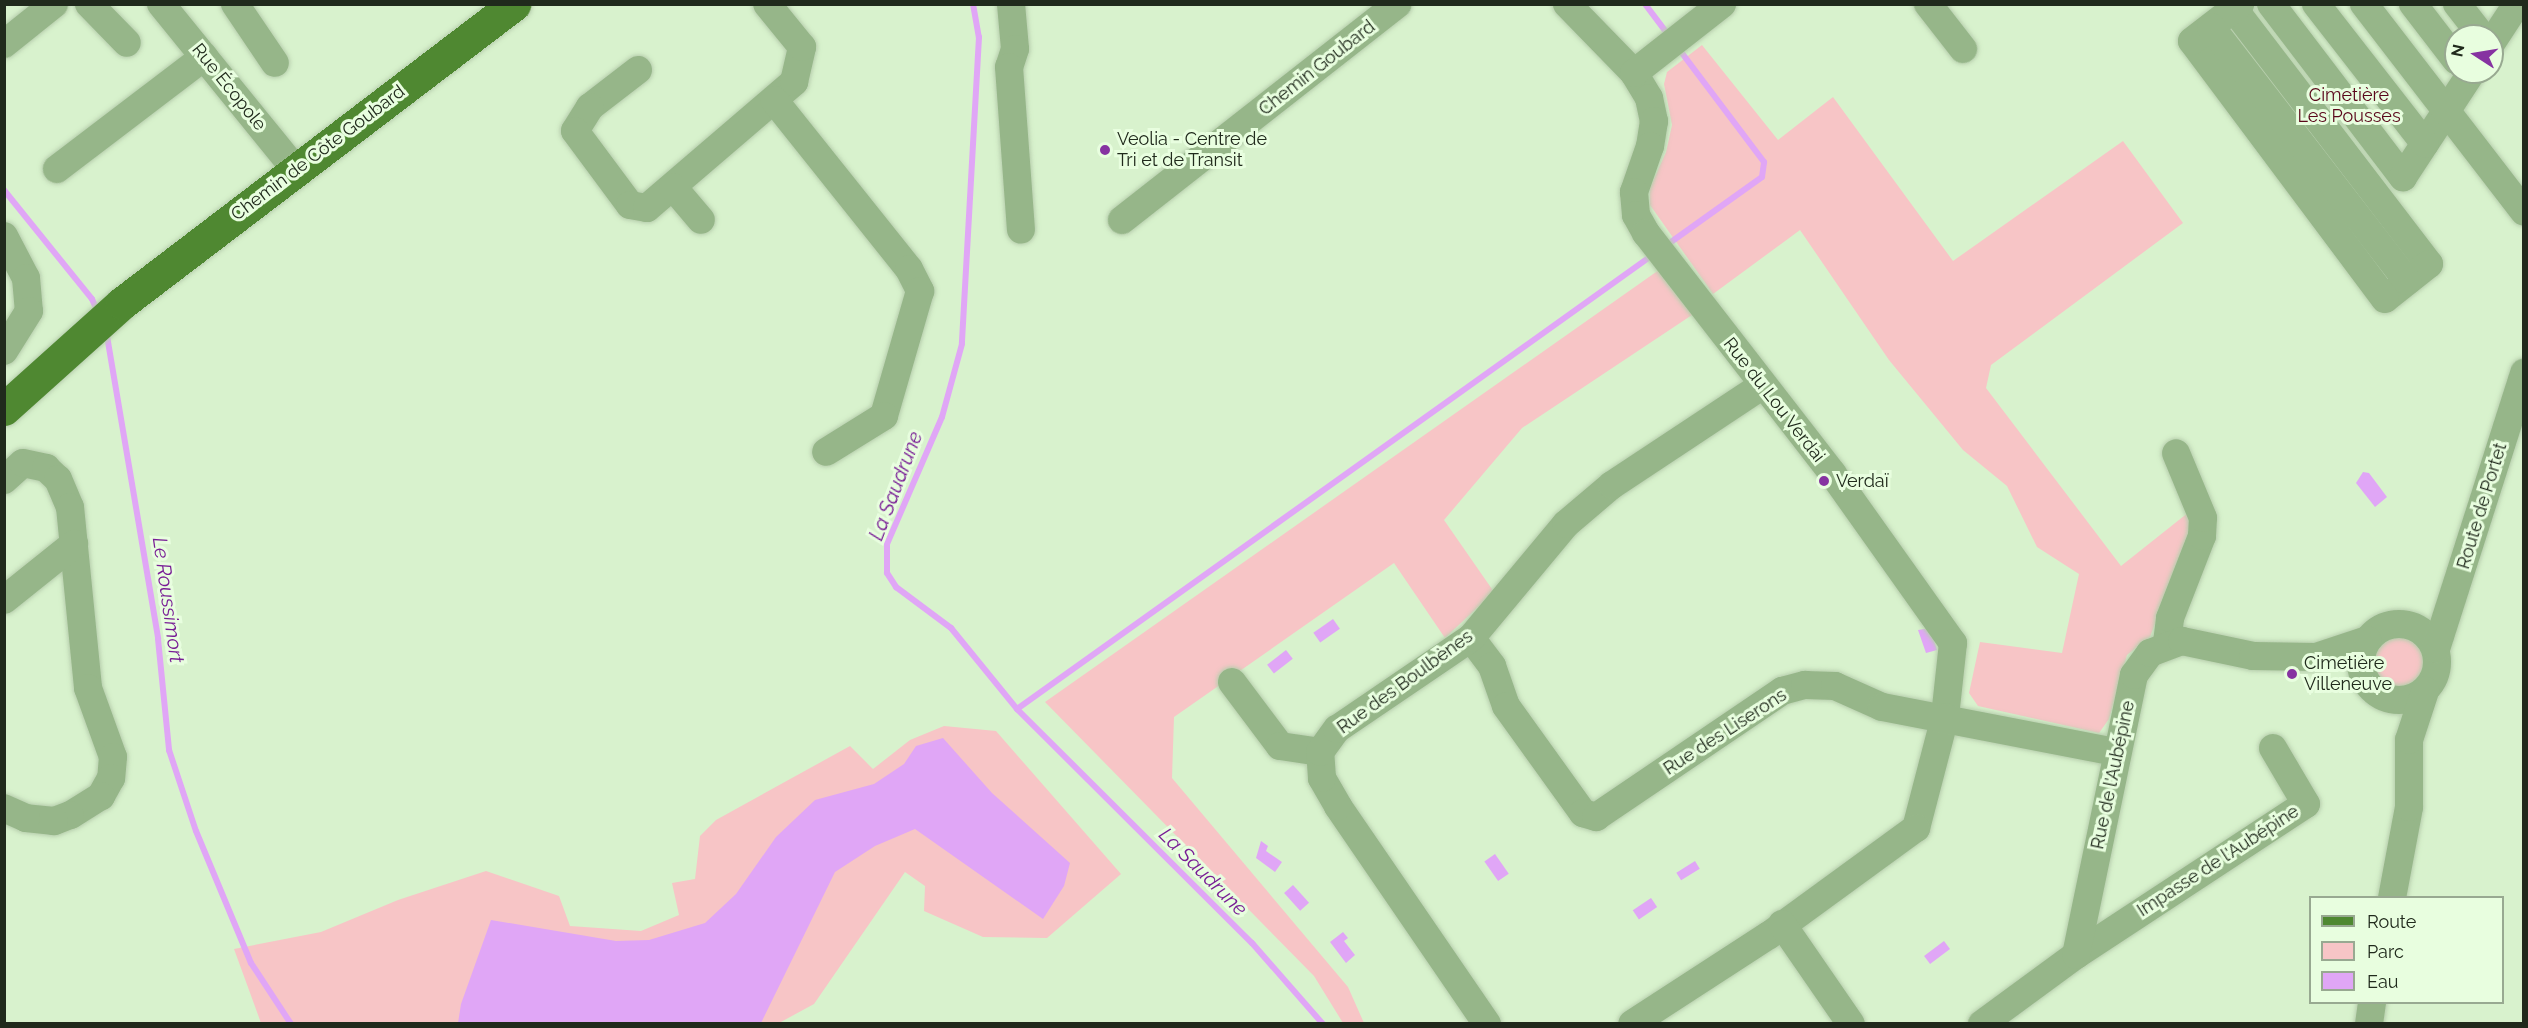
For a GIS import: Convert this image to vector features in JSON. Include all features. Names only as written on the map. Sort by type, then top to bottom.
[{"type":"main road","name":"Chemin de Côte Goubard","points":[[4,409],[117,307],[514,4]]},
{"type":"street","points":[[4,44],[54,4]]},
{"type":"street","points":[[89,4],[127,43]]},
{"type":"street","name":"Rue Écopole","points":[[161,4],[296,170]]},
{"type":"street","points":[[235,4],[275,63]]},
{"type":"street","points":[[638,69],[590,106],[575,131],[630,205],[647,208],[727,142],[794,82],[802,47],[767,4]]},
{"type":"street","points":[[995,4],[1000,54],[1009,67]]},
{"type":"street","points":[[1011,4],[1015,49],[1009,67],[1021,230]]},
{"type":"street","name":"Chemin Goubard","points":[[1122,220],[1397,4]]},
{"type":"street","name":"Rue du Lou Verdai","points":[[1567,4],[1634,73],[1649,98],[1654,121],[1650,146],[1634,192],[1636,215],[1672,268],[1763,385],[1953,643],[1945,717],[1916,828],[1776,929]]},
{"type":"street","points":[[1634,73],[1722,4]]},
{"type":"street","points":[[1928,4],[1963,49]]},
{"type":"street","points":[[2271,4],[2403,177],[2446,112],[2459,84]]},
{"type":"street","points":[[2316,4],[2425,144]]},
{"type":"street","points":[[2364,4],[2523,212]]},
{"type":"street","points":[[2413,4],[2444,43]]},
{"type":"street","points":[[2457,4],[2473,24]]},
{"type":"street","points":[[2237,7],[2429,264],[2407,281],[2211,27],[2237,7]]},
{"type":"street","points":[[2502,24],[2510,8]]},
{"type":"street","points":[[57,169],[204,57]]},
{"type":"street","points":[[774,100],[803,146],[909,268],[920,291],[884,416],[826,452]]},
{"type":"street","points":[[673,187],[701,220]]},
{"type":"street","points":[[4,236],[26,278],[30,311],[4,351]]},
{"type":"street","name":"Route de Portet","points":[[2436,649],[2448,603],[2514,433],[2523,373]]},
{"type":"street","name":"Rue des Boulbènes","points":[[1320,752],[1336,729],[1471,638],[1566,524],[1612,485],[1763,385]]},
{"type":"street","points":[[2176,453],[2203,518],[2202,536],[2170,618],[2167,643],[2182,640],[2253,656],[2316,657],[2367,640],[2383,627],[2403,623],[2448,603]]},
{"type":"street","points":[[4,480],[23,463],[46,468],[58,479],[70,507],[88,688],[113,757],[111,778],[101,796],[54,821],[26,818],[4,808]]},
{"type":"street","points":[[4,600],[74,544]]},
{"type":"street","points":[[2392,896],[2409,807],[2409,740],[2425,691],[2437,672],[2436,649],[2423,631],[2403,623]]},
{"type":"street","name":"Rue des Liserons","points":[[1471,638],[1492,666],[1506,706],[1582,813],[1596,817],[1782,691],[1805,685],[1834,686],[1882,707],[1945,717],[2116,752]]},
{"type":"street","points":[[2364,677],[2361,664],[2367,640]]},
{"type":"street","name":"Rue de l'Aubépine","points":[[2076,954],[2116,752],[2134,675],[2150,653],[2167,643]]},
{"type":"street","points":[[2316,657],[2364,677],[2384,698],[2409,740]]},
{"type":"street","points":[[1232,682],[1280,746],[1320,752],[1322,778],[1338,806],[1487,1023]]},
{"type":"street","points":[[2384,698],[2412,698],[2425,691]]},
{"type":"street","name":"Impasse de l'Aubépine","points":[[2076,954],[2306,804],[2273,748]]},
{"type":"street","points":[[1632,1023],[1776,929],[1851,1023]]},
{"type":"street","points":[[1982,1023],[2076,954]]},
{"type":"street","points":[[2369,1023],[2372,1004]]},
{"type":"green space","points":[[1702,45],[1778,140],[1833,97],[1953,261],[2123,141],[2183,223],[1991,365],[1986,388],[2121,566],[2189,512],[2195,517],[2150,637],[2127,655],[2109,719],[2099,733],[1978,706],[1969,693],[1980,642],[2062,653],[2079,574],[2037,547],[2007,486],[1963,450],[1889,360],[1800,230],[1713,294],[1650,205],[1650,188],[1666,152],[1672,125],[1664,84],[1667,72]]},
{"type":"green space","points":[[1666,265],[1698,311],[1522,428],[1444,520],[1494,592],[1445,638],[1394,563],[1174,717],[1172,778],[1348,987],[1364,1023],[1343,1023],[1314,976],[1045,702]]},
{"type":"green space","points":[[2401,633],[2417,638],[2425,646],[2430,662],[2425,678],[2417,686],[2401,691],[2385,686],[2377,678],[2372,662],[2377,646],[2385,638]]},
{"type":"green space","points":[[944,726],[996,731],[1121,874],[1047,938],[983,937],[924,911],[925,886],[905,872],[814,1004],[779,1023],[261,1023],[234,949],[321,932],[398,900],[486,871],[559,896],[570,926],[641,931],[679,915],[672,883],[695,879],[700,836],[716,820],[850,746],[873,769],[910,740]]},
{"type":"water","points":[[2363,472],[2369,473],[2387,497],[2375,507],[2356,483]]},
{"type":"water","points":[[1333,619],[1340,629],[1320,643],[1313,633]]},
{"type":"water","points":[[1930,628],[1937,650],[1926,653],[1918,630]]},
{"type":"water","points":[[1286,650],[1293,659],[1274,673],[1267,665]]},
{"type":"water","points":[[943,738],[992,793],[1070,863],[1064,886],[1043,919],[915,829],[875,846],[835,872],[761,1023],[458,1023],[461,1004],[491,920],[616,941],[649,940],[705,923],[736,894],[776,837],[815,800],[874,784],[904,764],[916,746]]},
{"type":"water","points":[[1261,841],[1268,846],[1266,851],[1282,862],[1275,872],[1256,858]]},
{"type":"water","points":[[1495,854],[1509,874],[1498,881],[1484,861]]},
{"type":"water","points":[[1695,861],[1700,869],[1681,880],[1676,873]]},
{"type":"water","points":[[1293,885],[1309,903],[1300,911],[1284,893]]},
{"type":"water","points":[[1651,898],[1657,907],[1639,919],[1633,910]]},
{"type":"water","points":[[1343,932],[1348,938],[1344,941],[1355,955],[1346,963],[1330,942]]},
{"type":"water","points":[[1944,941],[1950,949],[1930,964],[1924,956]]},
{"type":"waterway","name":"La Saudrune","points":[[973,4],[979,37],[962,344],[942,417],[887,544],[887,573],[896,587],[951,628],[1017,709],[1252,943],[1323,1024]]},
{"type":"waterway","points":[[1645,4],[1668,35]]},
{"type":"waterway","points":[[1664,247],[1762,177],[1764,162],[1678,48]]},
{"type":"waterway","name":"Le Roussimort","points":[[4,190],[92,299],[97,310]]},
{"type":"waterway","points":[[1017,709],[1654,254]]},
{"type":"waterway","name":"Le Roussimort","points":[[106,330],[158,639],[169,750],[196,831],[251,963],[291,1024]]},
{"type":"place","name":"Veolia - Centre de Tri et de Transit","points":[[1105,150]]},
{"type":"place","name":"Verdaï","points":[[1824,481]]},
{"type":"place","name":"Cimetière Villeneuve","points":[[2292,674]]},
{"type":"park label","name":"Cimetière Les Pousses","points":[[2349,106]]}]
